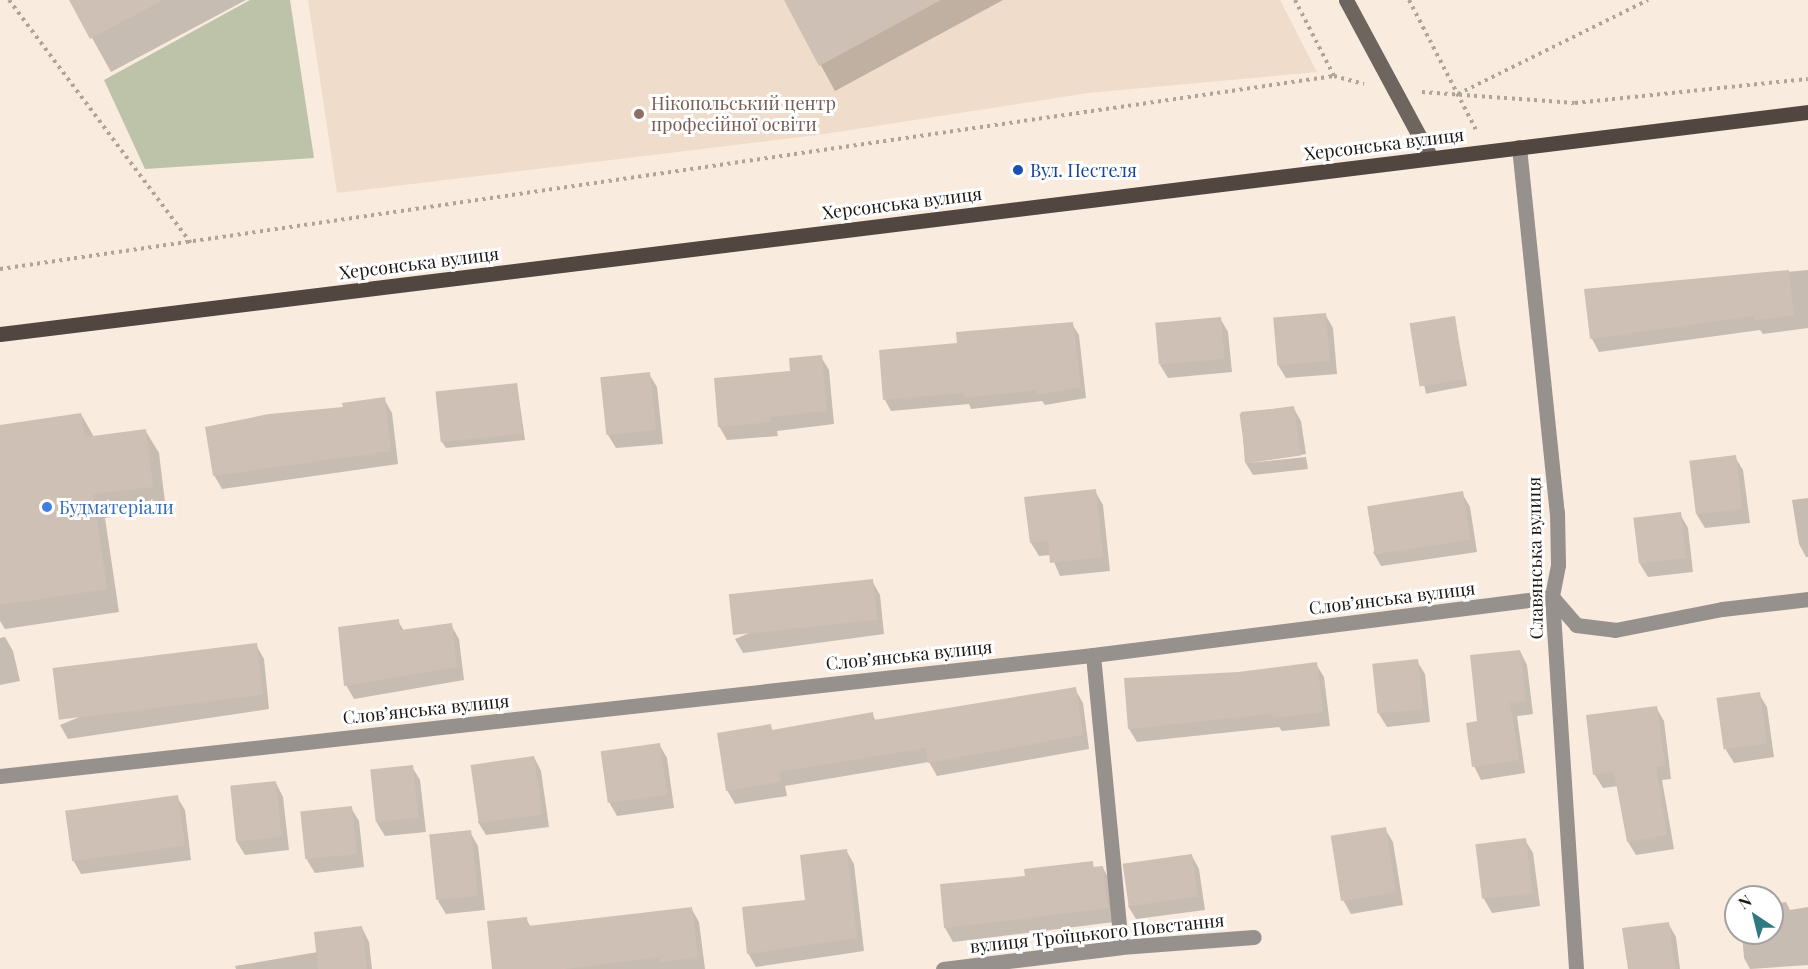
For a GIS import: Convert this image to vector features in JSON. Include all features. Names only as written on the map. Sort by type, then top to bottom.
[{"type":"main road","name":"Херсонська вулиця","points":[[0,334],[1808,112]]},
{"type":"street","points":[[1346,0],[1431,158]]},
{"type":"street","name":"Славянська вулиця","points":[[1519,147],[1557,512],[1558,566],[1552,597],[1576,969]]},
{"type":"street","points":[[1552,597],[1576,625],[1615,630],[1722,609],[1808,598]]},
{"type":"street","name":"Словʼянська вулиця","points":[[0,776],[1093,655],[1552,597]]},
{"type":"street","points":[[1093,655],[1121,947]]},
{"type":"street","name":"вулиця Троїцького Повстання","points":[[943,969],[1121,947],[1254,937]]},
{"type":"path","points":[[9,0],[191,243]]},
{"type":"path","points":[[1295,0],[1334,76]]},
{"type":"path","points":[[1409,0],[1487,151]]},
{"type":"path","points":[[1458,94],[1648,0]]},
{"type":"path","points":[[0,269],[1334,76],[1393,91],[1575,103],[1808,79]]},
{"type":"shaded area","name":"Нікопольський центр професійної освіти","points":[[308,0],[1280,0],[1317,72],[1088,93],[818,135],[337,193]]},
{"type":"green space","points":[[250,0],[290,0],[314,158],[145,169],[104,80]]},
{"type":"building","points":[[69,0],[163,0],[90,39]]},
{"type":"building","points":[[784,0],[941,0],[819,66]]},
{"type":"building","points":[[1789,270],[1794,316],[1754,320],[1753,316],[1590,339],[1584,289]]},
{"type":"building","points":[[1326,313],[1330,361],[1277,365],[1273,318]]},
{"type":"building","points":[[1455,316],[1465,379],[1420,386],[1410,323]]},
{"type":"building","points":[[1221,317],[1225,359],[1159,365],[1155,323]]},
{"type":"building","points":[[1073,322],[1081,387],[1037,395],[1036,390],[964,398],[963,393],[883,400],[879,350],[957,343],[956,332]]},
{"type":"building","points":[[822,355],[827,411],[770,417],[771,422],[718,427],[714,378],[790,371],[789,358]]},
{"type":"building","points":[[650,372],[656,430],[606,435],[600,377]]},
{"type":"building","points":[[517,383],[522,434],[441,442],[435,392]]},
{"type":"building","points":[[385,397],[391,451],[213,476],[205,427],[269,414],[343,407],[342,403]]},
{"type":"building","points":[[1294,406],[1301,456],[1246,463],[1240,414]]},
{"type":"building","name":"Будматеріали","points":[[81,413],[85,437],[146,429],[153,487],[93,494],[107,589],[0,605],[0,425]]},
{"type":"building","points":[[1736,455],[1743,509],[1696,514],[1689,461]]},
{"type":"building","points":[[1096,489],[1103,557],[1050,563],[1048,541],[1030,543],[1024,497]]},
{"type":"building","points":[[1463,491],[1471,539],[1375,555],[1367,506]]},
{"type":"building","points":[[1681,512],[1687,558],[1639,564],[1633,518]]},
{"type":"building","points":[[873,579],[877,620],[733,635],[729,594]]},
{"type":"building","points":[[399,619],[400,630],[452,623],[457,667],[344,686],[338,627]]},
{"type":"building","points":[[257,643],[263,695],[59,720],[53,668]]},
{"type":"building","points":[[1520,650],[1526,701],[1510,702],[1519,760],[1472,767],[1466,723],[1477,721],[1470,655]]},
{"type":"building","points":[[1418,659],[1423,709],[1377,714],[1372,664]]},
{"type":"building","points":[[1317,662],[1323,712],[1272,718],[1272,714],[1128,729],[1124,678],[1238,672]]},
{"type":"building","points":[[1076,687],[1083,735],[928,763],[926,748],[779,772],[780,782],[726,791],[717,733],[771,724],[772,730],[873,712],[874,720]]},
{"type":"building","points":[[1760,692],[1767,743],[1724,750],[1716,698]]},
{"type":"building","points":[[1657,706],[1665,765],[1656,767],[1667,835],[1627,842],[1614,772],[1593,775],[1586,715]]},
{"type":"building","points":[[660,743],[667,794],[608,803],[601,751]]},
{"type":"building","points":[[534,756],[542,814],[479,823],[471,765]]},
{"type":"building","points":[[413,765],[419,818],[376,822],[370,769]]},
{"type":"building","points":[[276,781],[282,837],[236,842],[230,786]]},
{"type":"building","points":[[178,795],[185,846],[72,861],[65,811]]},
{"type":"building","points":[[352,806],[357,854],[305,859],[300,811]]},
{"type":"building","points":[[1386,827],[1396,892],[1341,901],[1331,836]]},
{"type":"building","points":[[471,830],[478,896],[436,900],[429,834]]},
{"type":"building","points":[[1526,838],[1533,893],[1482,899],[1475,844]]},
{"type":"building","points":[[847,849],[857,938],[747,954],[742,907],[805,900],[800,855]]},
{"type":"building","points":[[1192,854],[1198,897],[1129,906],[1123,864]]},
{"type":"building","points":[[1093,861],[1093,867],[1103,866],[1108,908],[944,928],[940,884],[1025,876],[1024,869]]},
{"type":"building","points":[[692,907],[698,957],[660,962],[659,957],[565,969],[492,969],[487,921],[527,917],[528,926]]},
{"type":"building","points":[[1669,922],[1675,969],[1628,969],[1622,928]]},
{"type":"building","points":[[362,926],[367,969],[318,969],[314,932]]},
{"type":"place","name":"Нікопольський центр професійної освіти","points":[[639,114]]},
{"type":"place","name":"Вул. Пестеля","points":[[1018,170]]},
{"type":"place","name":"Будматеріали","points":[[47,507]]}]
